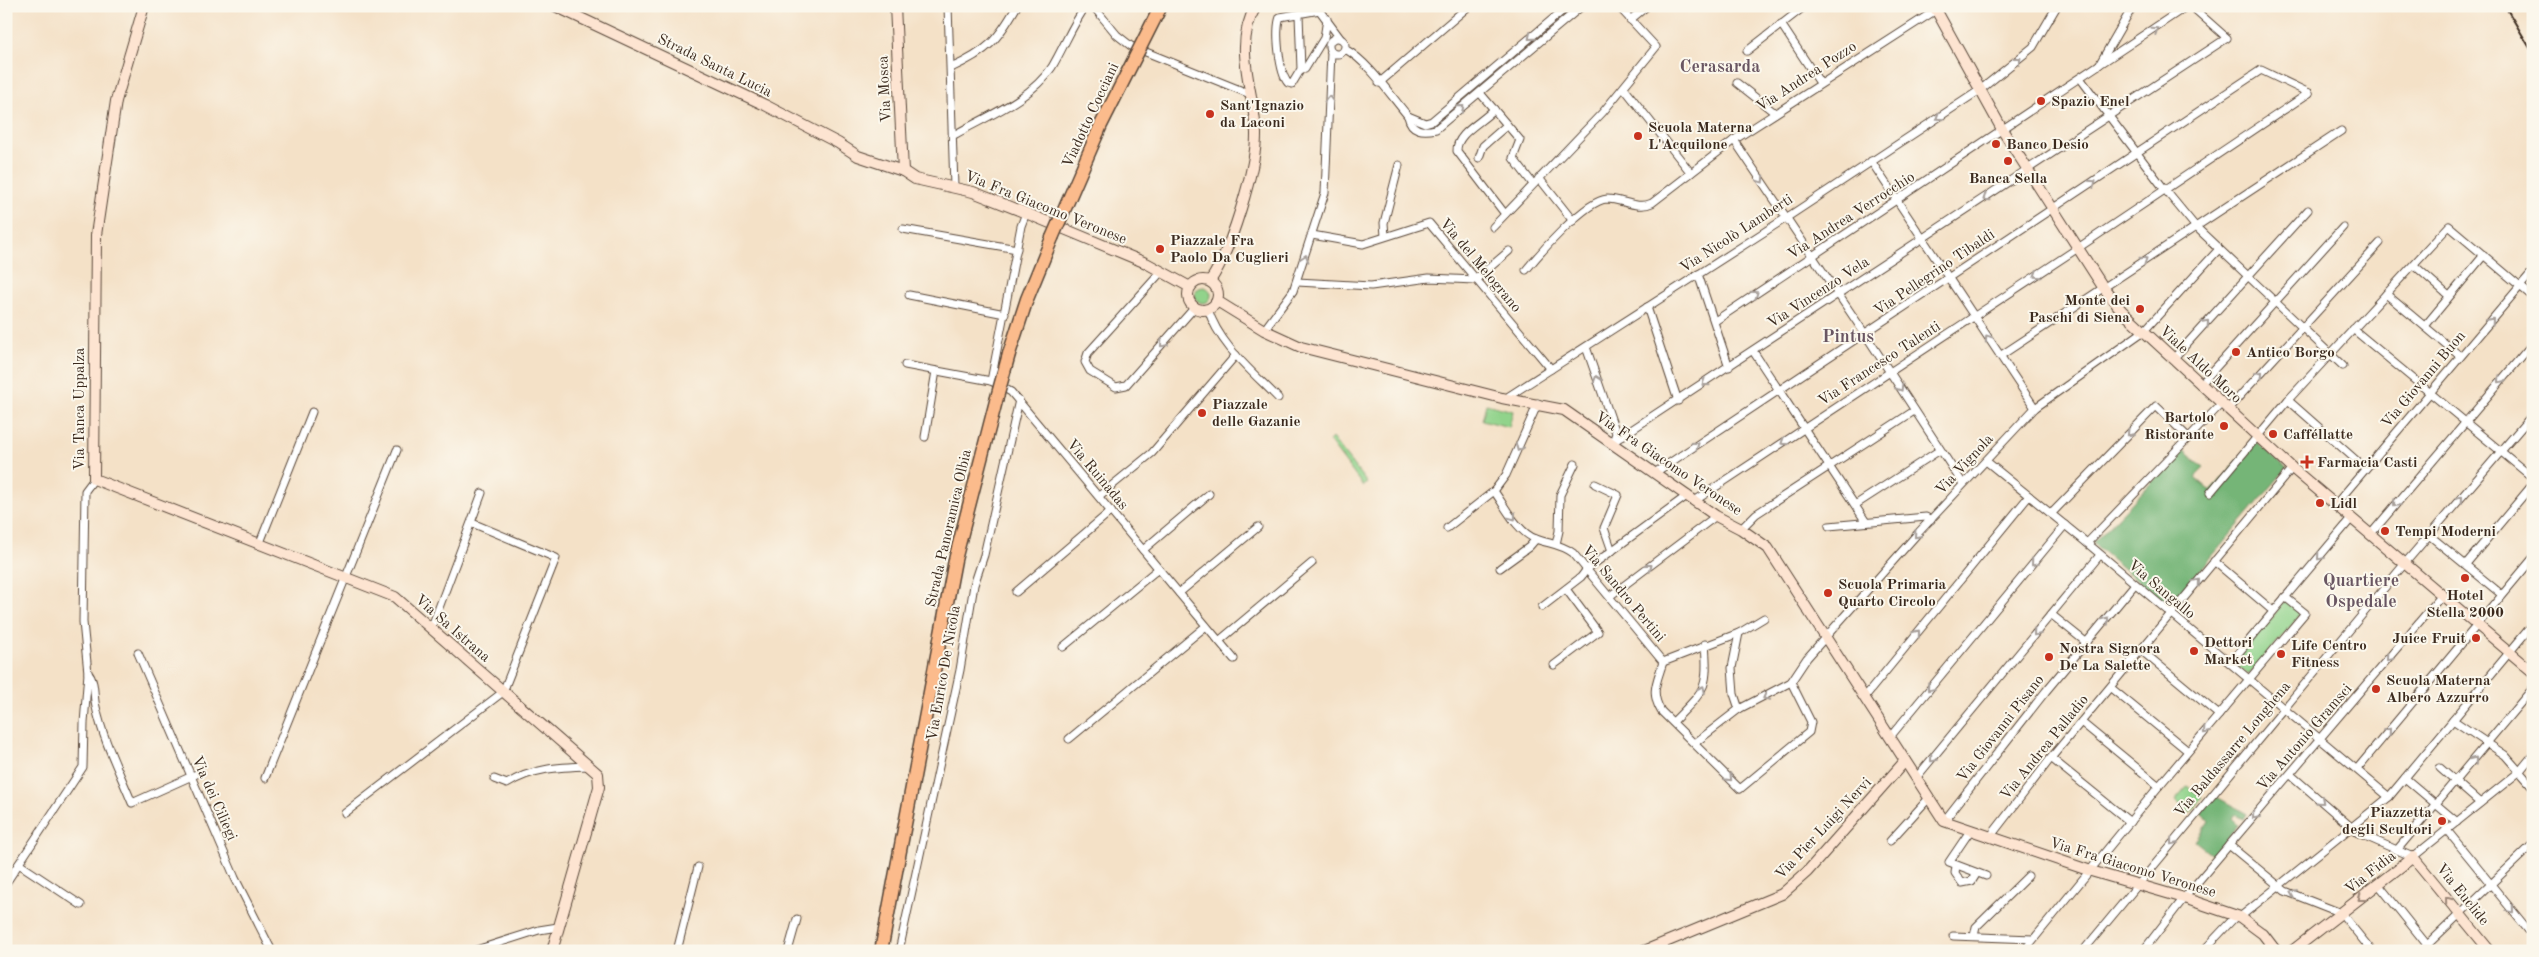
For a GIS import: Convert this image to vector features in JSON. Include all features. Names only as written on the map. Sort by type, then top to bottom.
[{"type":"highway","name":"Viadotto Cocciani","points":[[1052,238],[1101,125],[1161,6]]},
{"type":"highway","name":"Strada Panoramica Olbia","points":[[881,951],[955,560],[1009,354],[1027,299],[1052,238]]},
{"type":"street","name":"Via Tanca Uppalza","points":[[144,6],[116,101],[96,235],[94,479],[85,491],[83,622],[88,673],[92,678],[96,706],[106,740],[132,802],[190,777]]},
{"type":"street","name":"Strada Santa Lucia","points":[[555,6],[765,105],[838,143],[858,156]]},
{"type":"street","name":"Via Mosca","points":[[896,6],[903,172]]},
{"type":"street","points":[[948,6],[954,135],[954,186]]},
{"type":"street","points":[[951,68],[991,46],[1002,33],[1017,6]]},
{"type":"street","points":[[954,135],[1018,99],[1036,86],[1052,66],[1086,6]]},
{"type":"street","points":[[1092,6],[1117,35],[1131,46],[1250,94]]},
{"type":"street","points":[[1210,281],[1228,250],[1254,153],[1256,131],[1243,43],[1248,23],[1256,6]]},
{"type":"street","points":[[1379,82],[1469,6]]},
{"type":"street","points":[[1408,116],[1425,123],[1432,121],[1568,6]]},
{"type":"street","points":[[1345,49],[1356,56],[1379,82],[1408,116],[1412,125],[1420,131],[1436,129],[1582,6]]},
{"type":"street","points":[[1493,227],[1624,88],[1656,47],[1618,6]]},
{"type":"street","points":[[1630,20],[1647,6]]},
{"type":"street","points":[[1747,51],[1804,6]]},
{"type":"street","name":"Via Nicolò Lamberti","points":[[1509,399],[1509,396],[1786,218],[1980,90],[2033,48],[2057,6]]},
{"type":"street","points":[[2099,66],[2133,6]]},
{"type":"street","name":"Via Andrea Verrocchio","points":[[1714,321],[1898,201],[2187,6]]},
{"type":"street","points":[[2192,6],[2200,9]]},
{"type":"street","points":[[1299,15],[1301,69],[1296,80],[1292,84],[1288,83],[1281,66],[1278,20],[1284,15],[1299,15],[1319,8],[1345,43],[1345,49]]},
{"type":"street","name":"Viale Aldo Moro","points":[[1935,8],[2002,131],[2103,287],[2122,311],[2292,468],[2370,535],[2406,562],[2533,672]]},
{"type":"street","name":"Via Andrea Pozzo","points":[[1526,270],[1545,245],[1573,221],[1603,200],[1647,206],[1734,140],[1935,8]]},
{"type":"street","name":"Via Vincenzo Vela","points":[[1617,437],[1678,401],[2109,118],[2227,38],[2200,9]]},
{"type":"street","points":[[1264,330],[1293,292],[1325,193],[1331,52],[1327,41],[1327,19]]},
{"type":"street","points":[[1781,24],[1820,83]]},
{"type":"street","points":[[1305,69],[1327,41],[1340,38]]},
{"type":"street","points":[[2114,39],[2124,50]]},
{"type":"street","points":[[1331,52],[1338,54],[1345,49]]},
{"type":"street","name":"Via Pellegrino Tibaldi","points":[[1656,472],[2261,70],[2309,93]]},
{"type":"street","points":[[2080,78],[2136,154],[2195,226],[2343,366]]},
{"type":"street","points":[[1737,83],[1774,113]]},
{"type":"street","points":[[1624,88],[1692,173]]},
{"type":"street","points":[[1480,93],[1520,140],[1513,158],[1533,184]]},
{"type":"street","name":"Via Francesco Talenti","points":[[1542,607],[1566,589],[1587,569],[1612,551],[1974,317],[2309,93]]},
{"type":"street","points":[[1494,109],[1462,137],[1457,144],[1457,151],[1505,214]]},
{"type":"street","points":[[1479,158],[1483,146],[1507,125]]},
{"type":"street","points":[[2000,356],[2341,131]]},
{"type":"street","points":[[1734,140],[1865,334],[1963,484]]},
{"type":"street","name":"Via Fra Giacomo Veronese","points":[[858,156],[903,172],[916,179],[954,186],[1014,208],[1162,271],[1190,286]]},
{"type":"street","points":[[1871,161],[2035,408]]},
{"type":"street","points":[[1385,236],[1384,223],[1399,165]]},
{"type":"street","points":[[1539,178],[1573,221]]},
{"type":"street","points":[[991,381],[1018,250],[1021,219],[1014,208]]},
{"type":"street","points":[[2173,359],[2308,210]]},
{"type":"street","points":[[1021,226],[1031,215]]},
{"type":"street","points":[[1021,226],[1031,215]]},
{"type":"street","name":"Via del Melograno","points":[[1312,235],[1363,244],[1429,223],[1551,369]]},
{"type":"street","points":[[2210,493],[2288,400],[2449,226],[2533,297]]},
{"type":"street","points":[[2200,385],[2343,228]]},
{"type":"street","points":[[903,229],[1018,250]]},
{"type":"street","points":[[2087,543],[2188,438],[2224,407],[2302,327],[2380,242]]},
{"type":"street","name":"Via Vignola","points":[[1791,682],[1824,639],[1963,484],[2035,408],[2144,331],[2219,249]]},
{"type":"street","points":[[1297,282],[1371,286],[1429,278],[1475,280],[1510,251]]},
{"type":"street","points":[[2425,326],[2484,255]]},
{"type":"street","points":[[2414,265],[2450,296]]},
{"type":"street","points":[[1162,271],[1088,353],[1085,362],[1090,371],[1116,387],[1126,385],[1195,307]]},
{"type":"street","name":"Via Giovanni Buon","points":[[2335,505],[2533,271]]},
{"type":"street","points":[[1698,274],[1729,367]]},
{"type":"street","points":[[1195,307],[1188,295],[1190,286],[1197,281],[1210,281]]},
{"type":"street","points":[[1208,309],[1217,301],[1218,291],[1210,281]]},
{"type":"street","points":[[2386,294],[2460,356]]},
{"type":"street","points":[[909,295],[1005,314]]},
{"type":"street","name":"Via Fra Giacomo Veronese","points":[[1217,301],[1264,330],[1301,347],[1509,399],[1538,403],[1564,410],[1617,437],[1656,472],[1716,516],[1741,529],[1774,555],[1824,639],[1944,821],[2091,871],[2238,916],[2263,934],[2276,951]]},
{"type":"street","points":[[1195,307],[1208,309]]},
{"type":"street","points":[[1647,308],[1678,401]]},
{"type":"street","points":[[1208,309],[1216,327],[1236,355],[1278,398]]},
{"type":"street","points":[[2353,329],[2533,478]]},
{"type":"street","points":[[2370,535],[2533,343]]},
{"type":"street","points":[[1586,347],[1617,437]]},
{"type":"street","points":[[1754,351],[1866,522]]},
{"type":"street","points":[[1099,496],[1152,452],[1236,355]]},
{"type":"street","name":"Via Ruinadas","points":[[905,365],[991,381],[1010,392],[1112,511],[1142,550],[1234,659]]},
{"type":"street","points":[[925,437],[936,371]]},
{"type":"street","name":"Via Enrico De Nicola","points":[[899,951],[960,670],[974,584],[986,547],[1018,400]]},
{"type":"street","points":[[2288,400],[2365,468]]},
{"type":"street","points":[[1447,528],[1494,491],[1509,468],[1538,403]]},
{"type":"street","points":[[2051,514],[2156,406],[2188,438]]},
{"type":"street","points":[[1741,529],[1756,514],[1914,411]]},
{"type":"street","points":[[259,545],[312,412]]},
{"type":"street","name":"Via Baldassarre Longhena","points":[[2083,951],[2136,884],[2406,562],[2533,414]]},
{"type":"street","points":[[265,778],[397,450]]},
{"type":"street","points":[[1855,505],[1940,450]]},
{"type":"street","name":"Via Sangallo","points":[[1986,461],[2087,543],[2389,797]]},
{"type":"street","points":[[1556,544],[1559,531],[1560,495],[1575,464]]},
{"type":"street","name":"Via Andrea Palladio","points":[[1990,837],[2051,758],[2142,651],[2292,468]]},
{"type":"street","name":"Via Sa Istrana","points":[[94,479],[395,597],[598,774],[599,787],[552,951]]},
{"type":"street","points":[[1595,484],[1618,495],[1604,528],[1612,551]]},
{"type":"street","points":[[2466,564],[2533,484]]},
{"type":"street","name":"Via Sandro Pertini","points":[[1494,491],[1526,534],[1536,539],[1556,544],[1573,553],[1610,596],[1663,662],[1654,699],[1661,711],[1740,789],[1809,732],[1812,722],[1791,682]]},
{"type":"street","points":[[431,629],[482,493]]},
{"type":"street","points":[[1142,550],[1209,494]]},
{"type":"street","points":[[1864,698],[2029,496]]},
{"type":"street","points":[[1016,592],[1112,511]]},
{"type":"street","points":[[1610,596],[1716,516]]},
{"type":"street","points":[[1829,526],[1926,517],[1931,520]]},
{"type":"street","points":[[2230,663],[2351,519]]},
{"type":"street","points":[[345,813],[503,692],[556,558],[472,523]]},
{"type":"street","points":[[1890,737],[2064,526]]},
{"type":"street","points":[[1178,593],[1258,527]]},
{"type":"street","points":[[2429,535],[2501,594]]},
{"type":"street","points":[[1500,568],[1530,547],[1536,539]]},
{"type":"street","points":[[1916,778],[2100,555]]},
{"type":"street","points":[[2357,769],[2501,594],[2533,558]]},
{"type":"street","points":[[2214,561],[2273,611]]},
{"type":"street","points":[[1218,641],[1312,563]]},
{"type":"street","points":[[1063,647],[1158,569]]},
{"type":"street","name":"Via Giovanni Pisano","points":[[1944,821],[2135,584]]},
{"type":"street","points":[[1554,665],[1598,632],[1566,589]]},
{"type":"street","name":"Via Antonio Gramsci","points":[[2143,951],[2184,898],[2321,740],[2443,594]]},
{"type":"street","points":[[2024,951],[2188,751],[2305,613],[2285,597]]},
{"type":"street","points":[[2052,615],[2087,643]]},
{"type":"street","points":[[1663,662],[1705,644],[1739,633],[1764,618]]},
{"type":"street","points":[[2203,951],[2238,916],[2389,797],[2533,624]]},
{"type":"street","points":[[1069,739],[1206,626]]},
{"type":"street","points":[[1739,633],[1732,668],[1734,694],[1739,709]]},
{"type":"street","points":[[1673,722],[1701,694],[1706,685],[1705,644]]},
{"type":"street","points":[[2142,651],[2219,715]]},
{"type":"street","name":"Via dei Ciliegi","points":[[138,653],[235,878],[272,950]]},
{"type":"street","points":[[6,882],[83,767],[88,673]]},
{"type":"street","points":[[1695,743],[1739,709],[1791,682]]},
{"type":"street","points":[[2110,688],[2188,751]]},
{"type":"street","points":[[2397,850],[2533,688]]},
{"type":"street","points":[[2453,720],[2505,755],[2518,772],[2533,786]]},
{"type":"street","points":[[2081,722],[2159,786]]},
{"type":"street","name":"Via Fidia","points":[[2292,951],[2457,822],[2518,772],[2533,755]]},
{"type":"street","points":[[2051,758],[2130,822]]},
{"type":"street","name":"Via Pier Luigi Nervi","points":[[1644,951],[1782,894],[1807,872],[1905,761]]},
{"type":"street","points":[[494,780],[507,784],[521,776],[549,767],[589,766]]},
{"type":"street","points":[[2440,768],[2480,803]]},
{"type":"street","points":[[190,777],[201,772]]},
{"type":"street","points":[[2291,775],[2350,827],[2413,857]]},
{"type":"street","points":[[2405,778],[2457,822]]},
{"type":"street","points":[[1890,841],[1929,798]]},
{"type":"street","points":[[2446,830],[2533,936]]},
{"type":"street","points":[[1970,831],[1949,862],[1986,876]]},
{"type":"street","points":[[2421,951],[2430,948],[2460,914],[2533,844]]},
{"type":"street","points":[[2229,845],[2285,891],[2341,913],[2372,951]]},
{"type":"street","name":"Via Euclide","points":[[2413,857],[2490,951]]},
{"type":"street","points":[[19,864],[81,905]]},
{"type":"street","points":[[1956,866],[1955,873],[1962,883],[1972,881],[1977,873]]},
{"type":"street","points":[[677,951],[698,867]]},
{"type":"street","points":[[1974,936],[1976,927],[2028,876]]},
{"type":"street","points":[[2378,885],[2430,948]]},
{"type":"street","points":[[788,951],[797,919]]},
{"type":"street","points":[[473,951],[538,930],[558,927]]},
{"type":"street","points":[[1954,936],[2032,941]]},
{"type":"street","points":[[263,951],[272,950]]},
{"type":"green space","points":[[1200,287],[1206,287],[1211,292],[1209,301],[1200,303],[1195,298],[1195,292]]},
{"type":"green space","points":[[1486,404],[1513,411],[1509,427],[1482,420]]},
{"type":"green space","points":[[1332,438],[1367,483],[1363,486],[1329,441]]},
{"type":"green space","points":[[2255,441],[2287,468],[2169,607],[2093,543],[2183,450],[2204,468],[2195,477],[2211,491]]},
{"type":"green space","points":[[2286,600],[2302,613],[2249,675],[2234,663]]},
{"type":"green space","points":[[2187,786],[2202,797],[2190,813],[2175,800]]},
{"type":"green space","points":[[2215,796],[2247,814],[2244,819],[2235,815],[2232,819],[2238,825],[2213,855],[2195,841],[2209,821],[2201,813]]},
{"type":"waterway","points":[[2010,951],[2030,951]]},
{"type":"railway","points":[[2505,6],[2533,53]]},
{"type":"place","name":"Spazio Enel","points":[[2041,101]]},
{"type":"place","name":"Sant'Ignazio da Laconi","points":[[1210,114]]},
{"type":"place","name":"Scuola Materna L'Acquilone","points":[[1638,136]]},
{"type":"place","name":"Banco Desio","points":[[1996,144]]},
{"type":"place","name":"Banca Sella","points":[[2008,161]]},
{"type":"place","name":"Piazzale Fra Paolo Da Cuglieri","points":[[1160,249]]},
{"type":"place","name":"Monte dei Paschi di Siena","points":[[2140,309]]},
{"type":"place","name":"Antico Borgo","points":[[2236,352]]},
{"type":"place","name":"Piazzale delle Gazanie","points":[[1202,413]]},
{"type":"place","name":"Bartolo Ristorante","points":[[2224,426]]},
{"type":"place","name":"Cafféllatte","points":[[2273,434]]},
{"type":"place","name":"Farmacia Casti","points":[[2307,462]]},
{"type":"place","name":"Lidl","points":[[2320,503]]},
{"type":"place","name":"Tempi Moderni","points":[[2385,531]]},
{"type":"place","name":"Hotel Stella 2000","points":[[2465,578]]},
{"type":"place","name":"Scuola Primaria Quarto Circolo","points":[[1828,593]]},
{"type":"place","name":"Juice Fruit","points":[[2476,638]]},
{"type":"place","name":"Dettori Market","points":[[2194,651]]},
{"type":"place","name":"Life Centro Fitness","points":[[2281,654]]},
{"type":"place","name":"Nostra Signora De La Salette","points":[[2049,657]]},
{"type":"place","name":"Scuola Materna Albero Azzurro","points":[[2376,689]]},
{"type":"place","name":"Piazzetta degli Scultori","points":[[2442,821]]},
{"type":"district","name":"Cerasarda","points":[[1720,66]]},
{"type":"district","name":"Pintus","points":[[1848,336]]},
{"type":"district","name":"Quartiere Ospedale","points":[[2361,590]]}]
